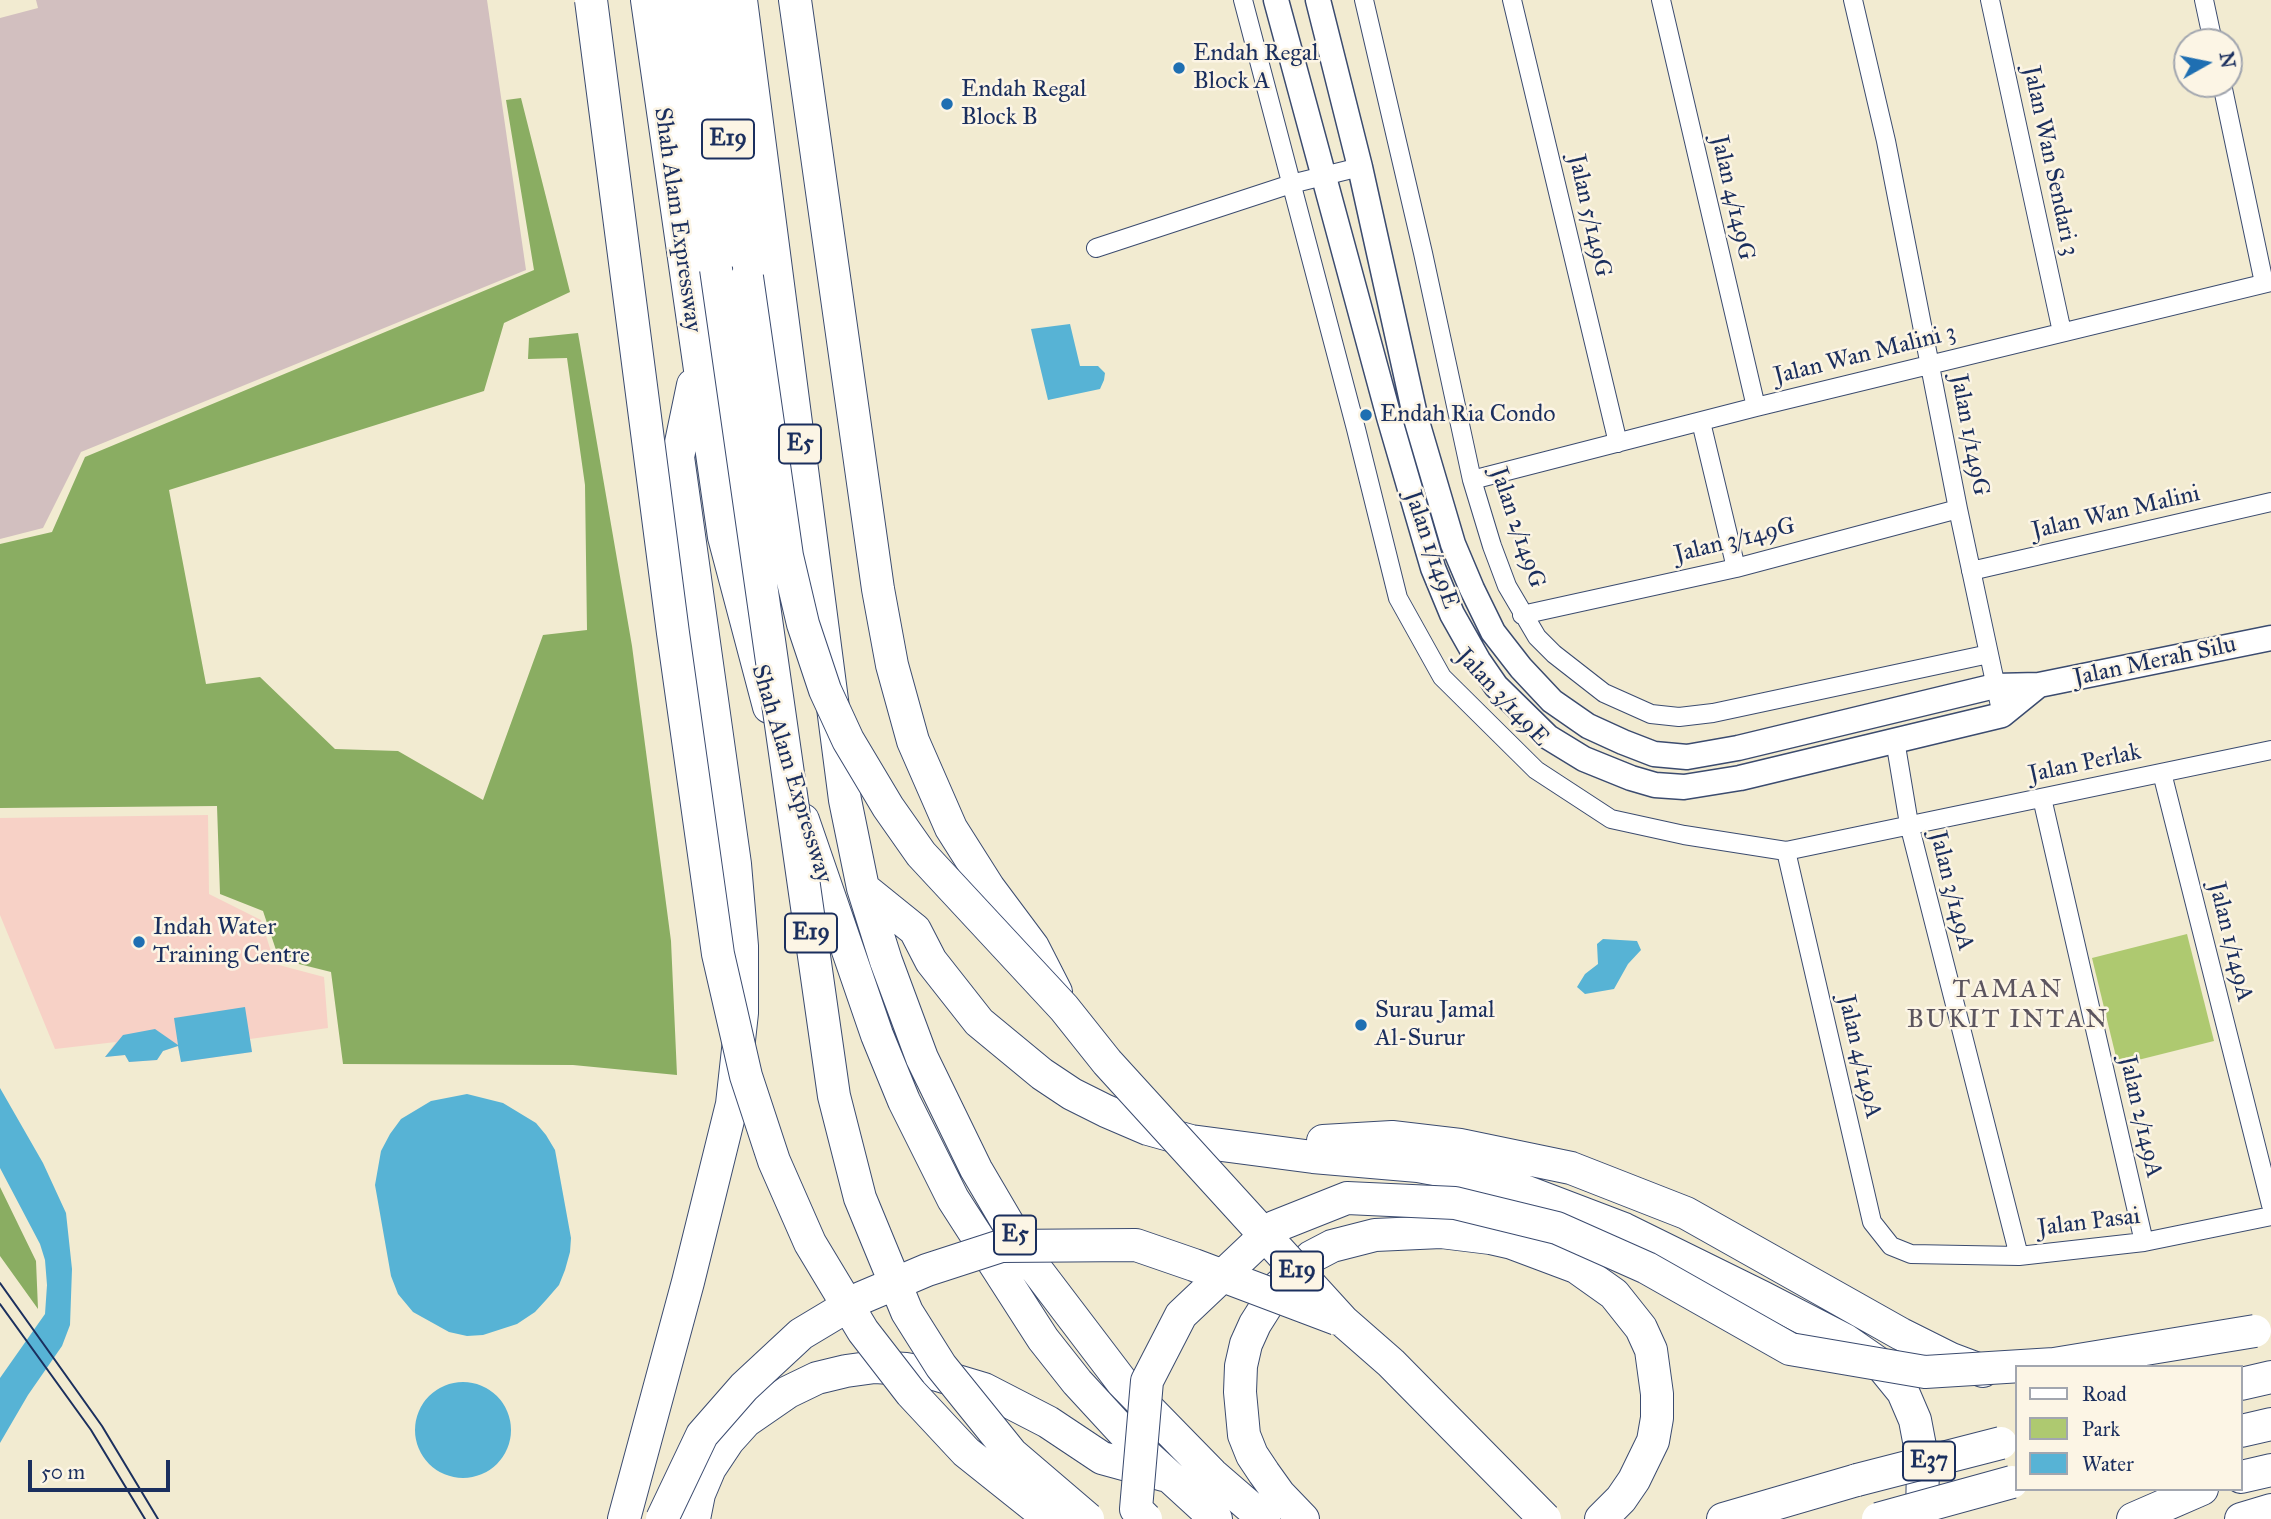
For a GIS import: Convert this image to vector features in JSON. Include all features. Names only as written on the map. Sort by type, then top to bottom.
[{"type":"highway","points":[[591,0],[714,927],[746,1076],[774,1161],[810,1243],[863,1331],[911,1393],[966,1452],[1050,1519]]},
{"type":"highway","name":"Shah Alam Expressway","points":[[646,0],[724,537],[759,675],[814,855],[877,1035],[904,1101],[953,1199],[1043,1339],[1077,1382],[1166,1475],[1216,1519]]},
{"type":"highway","name":"E19","points":[[678,0],[834,1096],[860,1198],[907,1312],[940,1366],[1012,1454],[1088,1519]]},
{"type":"highway","name":"E19","points":[[709,0],[787,556],[803,624],[825,690],[864,769],[921,854],[1064,1008],[1107,1062],[1343,1321],[1391,1363],[1545,1519]]},
{"type":"highway","name":"Shah Alam Expressway","points":[[741,0],[845,800],[863,888],[886,961],[922,1058],[976,1169],[1031,1261],[1074,1322],[1122,1382],[1212,1474],[1264,1519]]},
{"type":"highway","points":[[795,0],[878,589],[892,665],[913,741],[951,828],[989,888],[1032,947],[1064,1008]]},
{"type":"highway","points":[[624,1519],[688,1282],[732,1104],[742,1013],[742,946],[735,864],[678,457],[697,362]]},
{"type":"highway","points":[[863,888],[915,930],[931,961],[979,1022],[1042,1074],[1072,1094],[1148,1129],[1191,1141],[1314,1157],[1418,1166],[1498,1181],[1624,1229],[1845,1340],[1881,1365],[1903,1392],[1915,1420],[1923,1462],[1922,1519]]},
{"type":"highway","points":[[1259,1149],[1339,1139],[1392,1137],[1460,1146],[1571,1168],[1686,1213],[1901,1334],[1951,1359],[2016,1381]]},
{"type":"highway","points":[[1146,1519],[1136,1509],[1147,1381],[1181,1315],[1274,1227],[1347,1198],[1455,1203],[1557,1228],[1647,1268],[1790,1349],[1925,1371],[2016,1366]]},
{"type":"highway","points":[[1303,1519],[1279,1494],[1264,1473],[1252,1455],[1244,1435],[1240,1392],[1241,1366],[1246,1344],[1255,1324],[1279,1286],[1303,1263],[1322,1251],[1351,1240],[1375,1235],[1441,1232],[1501,1240],[1576,1266],[1614,1294],[1641,1328],[1651,1350],[1657,1394],[1653,1441],[1634,1480],[1621,1499],[1601,1519]]},
{"type":"highway","points":[[662,1519],[702,1435],[744,1387],[801,1334],[861,1298],[927,1270],[1001,1246],[1136,1245],[1343,1321]]},
{"type":"highway","points":[[2036,1365],[2263,1330]]},
{"type":"highway","points":[[694,1519],[699,1494],[710,1468],[728,1441],[746,1421],[788,1392],[817,1378],[874,1367],[934,1374],[984,1389],[1048,1422],[1102,1458],[1166,1475]]},
{"type":"highway","points":[[2243,1370],[2271,1375]]},
{"type":"highway","points":[[2243,1383],[2271,1375]]},
{"type":"highway","points":[[2243,1431],[2271,1424]]},
{"type":"highway","name":"E37","points":[[1723,1519],[1857,1480],[2009,1441]]},
{"type":"highway","points":[[2243,1477],[2271,1469]]},
{"type":"highway","name":"E37","points":[[1878,1519],[2014,1481]]},
{"type":"highway","points":[[2133,1519],[2198,1491]]},
{"type":"highway","points":[[2241,1519],[2271,1510]]},
{"type":"street","name":"Jalan 3/149E","points":[[1243,0],[1353,416],[1398,598],[1442,677],[1536,770],[1611,819],[1684,835],[1786,851],[1909,824]]},
{"type":"street","name":"Jalan 1/149E","points":[[1318,0],[1360,167],[1415,415],[1453,544],[1493,632],[1521,668],[1552,701],[1588,726],[1623,743],[1654,754],[1687,757],[1738,748],[1995,686]]},
{"type":"street","name":"Jalan 2/149G","points":[[1364,0],[1472,480],[1507,586],[1537,637],[1554,654],[1604,693],[1651,714],[1679,717],[1713,713],[1989,654]]},
{"type":"street","name":"Jalan 5/149G","points":[[1512,0],[1618,443]]},
{"type":"street","name":"Jalan 4/149G","points":[[1661,0],[1756,407]]},
{"type":"street","name":"Jalan 1/149G","points":[[1853,0],[1886,141],[2001,715]]},
{"type":"street","name":"Jalan Wan Sendari 3","points":[[1990,0],[2062,332]]},
{"type":"street","points":[[2204,0],[2210,28]]},
{"type":"street","name":"Jalan 1/149E","points":[[1280,1],[1389,417],[1433,568],[1452,614],[1478,660],[1496,686],[1517,708],[1548,737],[1584,759],[1631,778],[1656,785],[1684,787],[1740,778],[2001,715]]},
{"type":"street","points":[[2225,98],[2268,282]]},
{"type":"street","points":[[1096,248],[1290,184],[1360,167]]},
{"type":"street","name":"Jalan Wan Malini 3","points":[[1472,480],[1756,407],[2268,282]]},
{"type":"street","points":[[1701,422],[1736,568]]},
{"type":"street","name":"Jalan Wan Malini","points":[[1971,571],[2271,502]]},
{"type":"street","name":"Jalan 3/149G","points":[[1522,615],[1736,568],[1958,509]]},
{"type":"street","name":"Jalan Merah Silu","points":[[1995,686],[2039,685],[2271,638]]},
{"type":"street","name":"Jalan Merah Silu","points":[[2001,715],[2039,685]]},
{"type":"street","name":"Jalan 3/149A","points":[[1895,740],[1909,824],[2019,1256]]},
{"type":"street","name":"Jalan Perlak","points":[[1909,824],[2271,750]]},
{"type":"street","name":"Jalan 1/149A","points":[[2162,773],[2271,1205]]},
{"type":"street","name":"Jalan 2/149A","points":[[2042,798],[2144,1242]]},
{"type":"street","name":"Jalan 4/149A","points":[[1786,851],[1872,1222],[1891,1246],[1911,1254]]},
{"type":"street","name":"Jalan Pasai","points":[[1911,1254],[2019,1256],[2144,1242],[2271,1216]]},
{"type":"shaded area","points":[[36,0],[487,0],[526,270],[81,452],[43,528],[0,539],[0,18],[38,8]]},
{"type":"shaded area","name":"Indah Water Training Centre","points":[[208,815],[209,894],[261,920],[275,964],[324,977],[328,1028],[250,1039],[252,1052],[181,1062],[178,1046],[163,1051],[157,1060],[129,1062],[125,1055],[105,1057],[116,1042],[55,1049],[0,915],[0,818]]},
{"type":"green space","points":[[521,98],[570,292],[504,323],[484,391],[169,490],[206,684],[260,677],[335,749],[398,751],[483,800],[543,635],[587,630],[585,485],[567,358],[528,359],[529,338],[578,333],[632,646],[671,941],[677,1075],[573,1065],[343,1064],[331,972],[279,959],[263,911],[220,894],[217,806],[0,808],[0,544],[52,532],[85,457],[534,270],[506,100]]},
{"type":"green space","points":[[2187,934],[2214,1041],[2118,1065],[2092,958]]},
{"type":"green space","points":[[0,1187],[36,1261],[38,1309],[0,1256]]},
{"type":"water","points":[[1070,324],[1080,366],[1098,366],[1105,373],[1104,380],[1100,389],[1048,400],[1031,329]]},
{"type":"water","points":[[1603,939],[1637,941],[1641,950],[1628,964],[1614,989],[1585,994],[1577,987],[1585,974],[1598,964],[1597,944]]},
{"type":"water","points":[[245,1007],[252,1052],[181,1062],[178,1046],[163,1051],[157,1060],[129,1062],[125,1055],[105,1057],[123,1035],[155,1029],[178,1045],[174,1018]]},
{"type":"water","points":[[0,1088],[43,1163],[66,1213],[72,1269],[70,1325],[62,1346],[28,1395],[0,1443],[0,1378],[45,1314],[47,1285],[45,1260],[40,1244],[0,1168]]},
{"type":"water","points":[[467,1094],[503,1103],[536,1123],[546,1135],[555,1150],[571,1238],[570,1252],[559,1285],[535,1312],[517,1324],[483,1335],[467,1336],[449,1332],[413,1312],[398,1294],[391,1276],[375,1185],[381,1151],[401,1119],[431,1101]]},
{"type":"water","points":[[463,1382],[481,1386],[497,1396],[507,1412],[511,1430],[507,1448],[497,1464],[481,1474],[463,1478],[445,1474],[429,1464],[419,1448],[415,1430],[419,1412],[429,1396],[445,1386]]},
{"type":"tram line","points":[[0,1283],[102,1426],[158,1519]]},
{"type":"tram line","points":[[0,1304],[91,1430],[145,1519]]},
{"type":"place","name":"Endah Regal Block A","points":[[1179,68]]},
{"type":"place","name":"Endah Regal Block B","points":[[947,104]]},
{"type":"place","name":"Endah Ria Condo","points":[[1366,415]]},
{"type":"place","name":"Indah Water Training Centre","points":[[139,942]]},
{"type":"place","name":"Surau Jamal Al-Surur","points":[[1361,1025]]},
{"type":"district","name":"TAMAN BUKIT INTAN","points":[[2008,1006]]}]
